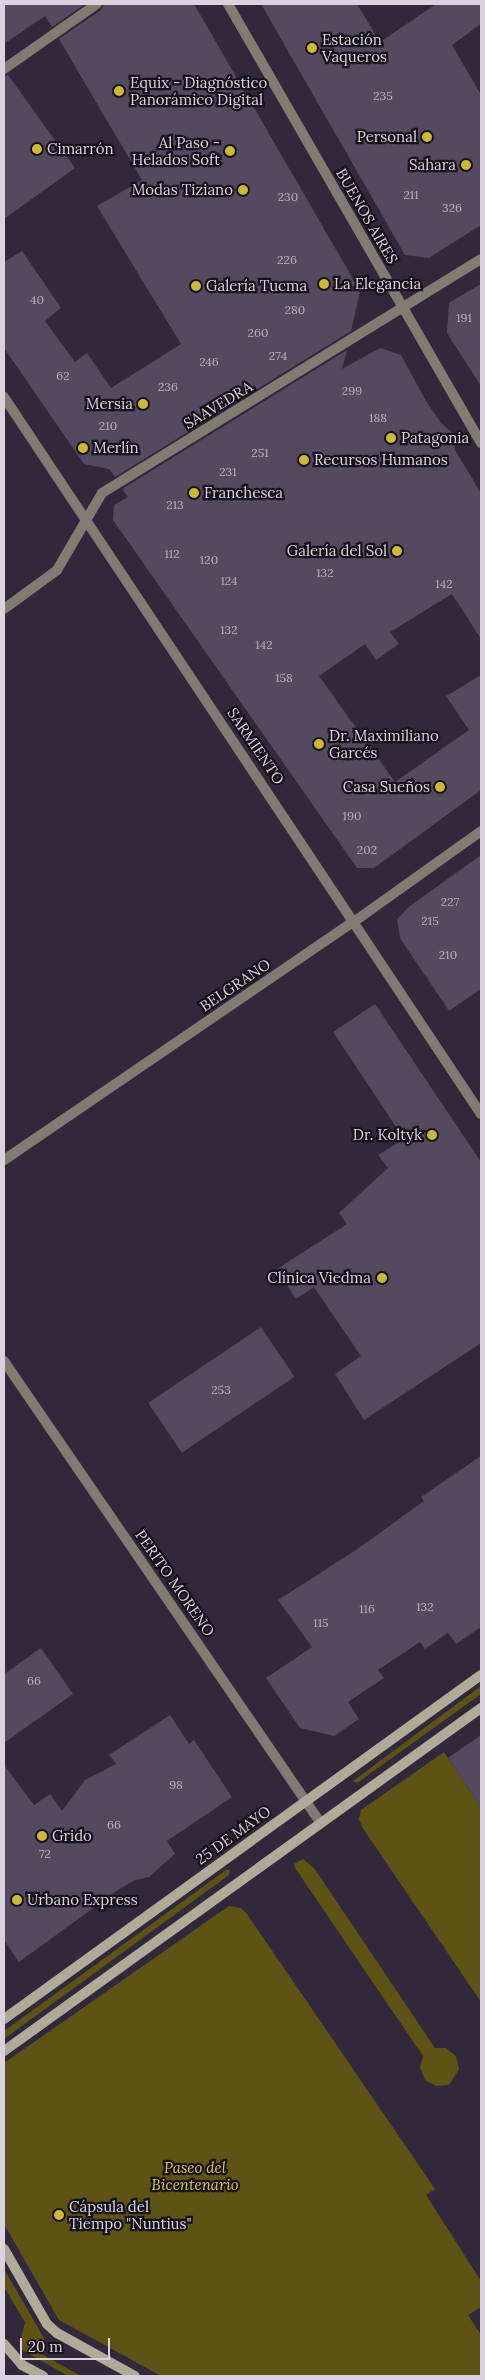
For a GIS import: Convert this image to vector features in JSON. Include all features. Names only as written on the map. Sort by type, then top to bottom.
[{"type":"main road","name":"25 DE MAYO","points":[[4,2019],[481,1676]]},
{"type":"main road","points":[[4,2051],[481,1708]]},
{"type":"main road","points":[[4,2249],[52,2328],[135,2376]]},
{"type":"main road","points":[[4,2344],[22,2365],[44,2376]]},
{"type":"street","points":[[4,68],[97,4]]},
{"type":"street","name":"BUENOS AIRES","points":[[228,4],[481,443]]},
{"type":"street","name":"SAAVEDRA","points":[[4,609],[57,570],[102,493],[403,310],[481,259]]},
{"type":"street","name":"SARMIENTO","points":[[4,397],[355,921],[481,1114]]},
{"type":"street","name":"BELGRANO","points":[[4,1160],[355,921],[481,831]]},
{"type":"street","name":"PERITO MORENO","points":[[4,1361],[307,1800],[320,1822]]},
{"type":"green space","points":[[481,1686],[481,1694],[357,1783],[353,1781]]},
{"type":"green space","points":[[444,1752],[481,1807],[481,2002],[362,1827],[359,1819],[361,1810]]},
{"type":"green space","points":[[303,1859],[314,1868],[435,2048],[446,2048],[456,2056],[459,2069],[449,2085],[436,2086],[425,2080],[420,2068],[423,2056],[295,1868],[294,1864]]},
{"type":"green space","points":[[226,1870],[230,1870],[229,1875],[4,2039],[4,2031]]},
{"type":"green space","name":"Paseo del Bicentenario","points":[[229,1906],[241,1908],[247,1914],[435,2189],[426,2195],[481,2281],[481,2307],[468,2315],[481,2335],[481,2376],[161,2376],[59,2320],[4,2224],[4,2063]]},
{"type":"green space","points":[[4,2269],[44,2338],[40,2353],[81,2376],[68,2376],[19,2348],[25,2322],[4,2287]]},
{"type":"building","points":[[4,4],[85,4],[52,27],[45,16],[4,44]]},
{"type":"building","points":[[104,4],[194,4],[360,291],[351,331],[115,477],[109,469],[84,464],[4,348],[4,262],[22,251],[61,308],[45,321],[75,362],[87,353],[111,388],[181,344],[97,206],[142,180],[59,39],[101,10]]},
{"type":"building","points":[[261,4],[357,4],[380,42],[436,4],[481,4],[481,24],[452,45],[481,95],[481,225],[429,258],[405,255]]},
{"type":"building","name":"Cimarrón","points":[[8,75],[75,168],[4,219],[4,76]]},
{"type":"building","points":[[481,284],[481,386],[447,333],[449,303]]},
{"type":"building","points":[[380,348],[401,355],[426,401],[441,423],[453,433],[455,450],[481,493],[481,639],[452,594],[390,632],[399,644],[376,660],[365,644],[319,676],[395,782],[469,730],[446,696],[481,675],[481,790],[374,868],[357,868],[113,520],[114,505],[128,497],[122,489],[347,350],[342,369]]},
{"type":"building","points":[[481,855],[481,989],[449,1011],[400,938],[397,919],[410,906]]},
{"type":"building","name":"Clínica Viedma","points":[[375,1004],[481,1162],[481,1343],[364,1420],[335,1374],[361,1356],[314,1287],[296,1299],[277,1269],[347,1224],[339,1213],[388,1168],[378,1155],[404,1139],[333,1032]]},
{"type":"building","name":"Clínica Viedma","points":[[261,1327],[295,1377],[182,1453],[148,1403]]},
{"type":"building","points":[[481,1456],[481,1627],[456,1644],[448,1633],[425,1649],[420,1642],[378,1670],[384,1678],[348,1702],[359,1719],[334,1736],[300,1728],[266,1678],[312,1647],[278,1600],[356,1550],[424,1501],[421,1497]]},
{"type":"building","points":[[41,1648],[73,1694],[4,1743],[4,1674]]},
{"type":"building","points":[[170,1715],[189,1744],[194,1740],[232,1797],[167,1841],[175,1854],[149,1877],[135,1880],[118,1890],[19,1962],[4,1940],[4,1765],[34,1805],[50,1794],[62,1811],[85,1780],[116,1764],[109,1755]]},
{"type":"building","points":[[481,1735],[481,1807],[448,1758]]},
{"type":"place","name":"Estación Vaqueros","points":[[312,48]]},
{"type":"place","name":"Equix - Diagnóstico Panorámico Digital","points":[[119,91]]},
{"type":"place","name":"Personal","points":[[427,137]]},
{"type":"place","name":"Cimarrón","points":[[37,149]]},
{"type":"place","name":"Al Paso - Helados Soft","points":[[230,151]]},
{"type":"place","name":"Sahara","points":[[466,165]]},
{"type":"place","name":"Modas Tiziano","points":[[243,190]]},
{"type":"place","name":"La Elegancia","points":[[324,284]]},
{"type":"place","name":"Galería Tucma","points":[[196,286]]},
{"type":"place","name":"Mersia","points":[[143,404]]},
{"type":"place","name":"Patagonia","points":[[391,438]]},
{"type":"place","name":"Merlín","points":[[83,448]]},
{"type":"place","name":"Recursos Humanos","points":[[304,460]]},
{"type":"place","name":"Franchesca","points":[[194,493]]},
{"type":"place","name":"Galería del Sol","points":[[397,551]]},
{"type":"place","name":"Dr. Maximiliano Garcés","points":[[319,744]]},
{"type":"place","name":"Casa Sueños","points":[[440,787]]},
{"type":"place","name":"Dr. Koltyk","points":[[432,1135]]},
{"type":"place","name":"Clínica Viedma","points":[[382,1278]]},
{"type":"place","name":"Grido","points":[[42,1836]]},
{"type":"place","name":"Urbano Express","points":[[17,1900]]},
{"type":"place","name":"Cápsula del Tiempo \"Nuntius\"","points":[[59,2215]]}]
